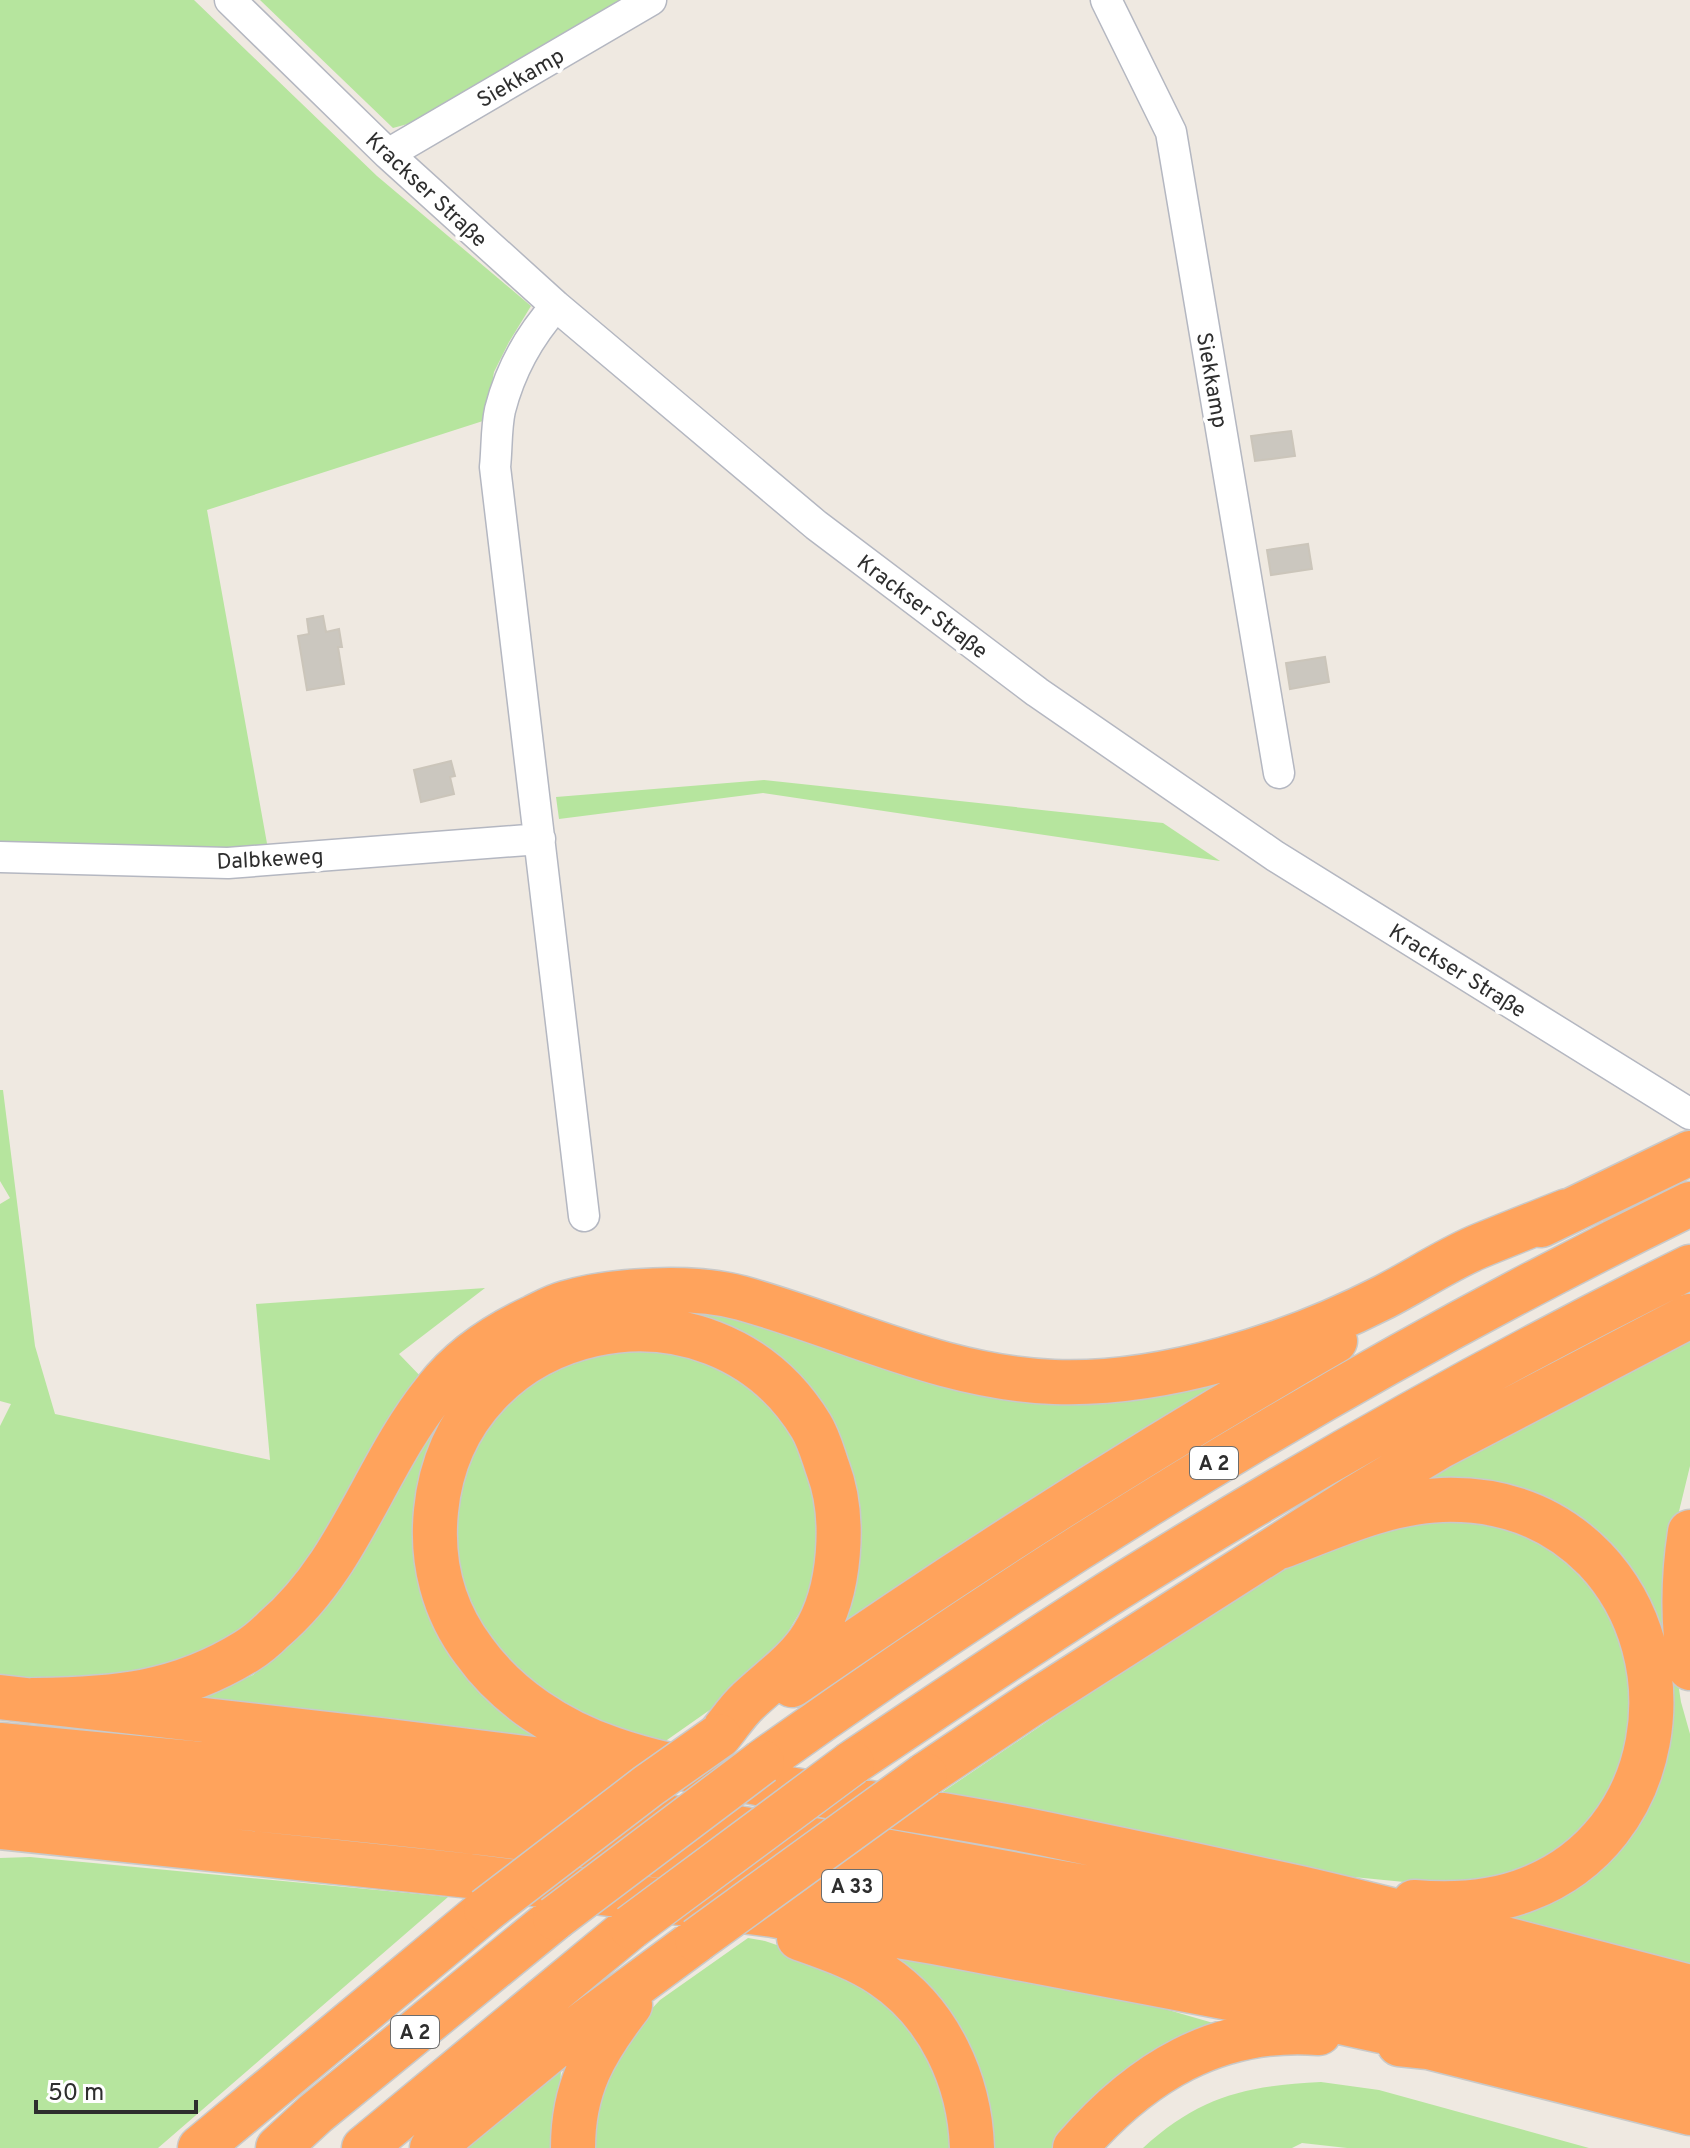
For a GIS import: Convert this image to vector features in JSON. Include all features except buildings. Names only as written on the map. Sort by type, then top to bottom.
[{"type":"highway","points":[[18,1698],[138,1695],[201,1675],[250,1650],[296,1610],[334,1563],[407,1431],[437,1388],[468,1357],[511,1328],[564,1304],[621,1292],[680,1291],[737,1297],[903,1354],[956,1368],[1008,1379],[1104,1381],[1189,1366],[1276,1341],[1381,1299],[1473,1249],[1567,1211],[1676,1159]]},
{"type":"highway","name":"A 2","points":[[278,2148],[316,2113],[555,1918],[773,1775],[860,1692],[1042,1570],[1241,1447],[1492,1305],[1690,1204]]},
{"type":"highway","points":[[200,2148],[486,1910],[648,1786],[930,1589],[1226,1404],[1567,1211]]},
{"type":"highway","name":"A 2","points":[[364,2148],[638,1912],[852,1763],[1138,1575],[1273,1492],[1588,1318],[1690,1267]]},
{"type":"highway","points":[[432,2148],[575,2030],[680,1952],[925,1775],[1028,1706],[1441,1446],[1690,1316]]},
{"type":"highway","points":[[719,1736],[746,1703],[774,1680],[814,1635],[828,1599],[836,1564],[839,1523],[833,1483],[813,1430],[787,1393],[757,1368],[727,1349],[688,1335],[644,1328],[604,1331],[560,1343],[520,1365],[489,1392],[451,1451],[438,1490],[434,1534],[437,1571],[448,1606],[467,1642],[492,1675],[525,1703],[563,1727],[607,1747],[665,1765],[773,1775]]},
{"type":"highway","points":[[1280,1547],[1396,1505],[1443,1500],[1476,1501],[1519,1510],[1553,1523],[1608,1572],[1631,1603],[1651,1663],[1656,1696],[1646,1759],[1632,1795],[1613,1825],[1591,1849],[1561,1872],[1527,1889],[1492,1898],[1442,1904],[1386,1901],[1303,1889]]},
{"type":"highway","points":[[1690,1532],[1683,1620],[1690,1668]]},
{"type":"highway","points":[[18,1698],[773,1775],[1303,1889],[1690,1987]]},
{"type":"highway","name":"A 33","points":[[0,1745],[582,1804],[878,1850],[1151,1899],[1412,1955],[1690,2025]]},
{"type":"highway","name":"A 33","points":[[0,1785],[357,1818],[521,1837],[817,1880],[1242,1960],[1690,2069]]},
{"type":"highway","points":[[0,1827],[409,1870],[638,1912],[779,1930],[840,1952],[882,1975],[911,1998],[953,2058],[964,2091],[972,2148]]},
{"type":"highway","points":[[0,1838],[52,1834]]},
{"type":"highway","points":[[638,1912],[773,1915],[905,1937],[1229,1998],[1400,2035],[1428,2047]]},
{"type":"highway","points":[[573,2148],[580,2092],[593,2058],[613,2026],[680,1952]]},
{"type":"highway","points":[[1075,2148],[1103,2116],[1133,2090],[1193,2053],[1266,2035],[1307,2032],[1346,2034],[1428,2047],[1690,2113]]},
{"type":"street","name":"Krackser Straße","points":[[230,0],[388,154],[556,306],[816,525],[1037,692],[1275,856],[1690,1114]]},
{"type":"street","name":"Siekkamp","points":[[388,154],[651,0]]},
{"type":"street","name":"Siekkamp","points":[[1106,0],[1171,132],[1279,773]]},
{"type":"street","points":[[556,306],[522,350],[500,411],[495,467],[584,1216]]},
{"type":"street","name":"Dalbkeweg","points":[[0,857],[228,863],[540,839]]},
{"type":"green space","points":[[0,0],[194,0],[377,176],[531,306],[494,372],[486,420],[207,510],[268,849],[0,853]]},
{"type":"green space","points":[[260,0],[622,0],[415,122],[393,128]]},
{"type":"green space","points":[[764,780],[1163,823],[1220,861],[763,793],[559,819],[556,797]]},
{"type":"green space","points":[[0,1090],[3,1090],[35,1346],[55,1414],[270,1460],[256,1304],[485,1288],[399,1354],[426,1382],[313,1571],[262,1623],[169,1675],[0,1680],[0,1426],[11,1404],[0,1401],[0,1204],[10,1198],[0,1181]]},
{"type":"green space","points":[[640,1308],[714,1314],[810,1337],[910,1373],[1245,1373],[829,1634],[827,1425]]},
{"type":"green space","points":[[1690,1338],[1690,1466],[1674,1532],[1672,1644],[1681,1702],[1690,1734],[1690,1972],[1475,1917],[1580,1879],[1664,1645],[1636,1575],[1590,1530],[1409,1488]]},
{"type":"green space","points":[[587,1349],[682,1349],[769,1390],[815,1481],[820,1551],[807,1600],[775,1654],[714,1707],[657,1747],[628,1741],[527,1687],[463,1600],[454,1555],[455,1493],[468,1451],[499,1406]]},
{"type":"green space","points":[[501,1364],[430,1594],[574,1747],[190,1702],[253,1675],[307,1627],[420,1438],[468,1372]]},
{"type":"green space","points":[[1451,1515],[1507,1523],[1587,1566],[1637,1668],[1619,1784],[1582,1835],[1527,1873],[1435,1885],[1343,1876],[941,1793],[1282,1566],[1338,1539]]},
{"type":"green space","points":[[30,1857],[448,1897],[158,2148],[0,2148],[0,1858]]},
{"type":"green space","points":[[748,1938],[815,1958],[865,1983],[935,2055],[958,2148],[588,2148],[598,2094],[617,2046],[660,2000]]},
{"type":"green space","points":[[887,1951],[1134,2000],[1227,2027],[1059,2148],[990,2148]]},
{"type":"green space","points":[[561,2071],[556,2148],[465,2148]]},
{"type":"green space","points":[[1321,2082],[1379,2090],[1589,2148],[1347,2148],[1302,2143],[1292,2148],[1143,2148],[1184,2116],[1225,2097],[1270,2087]]}]
